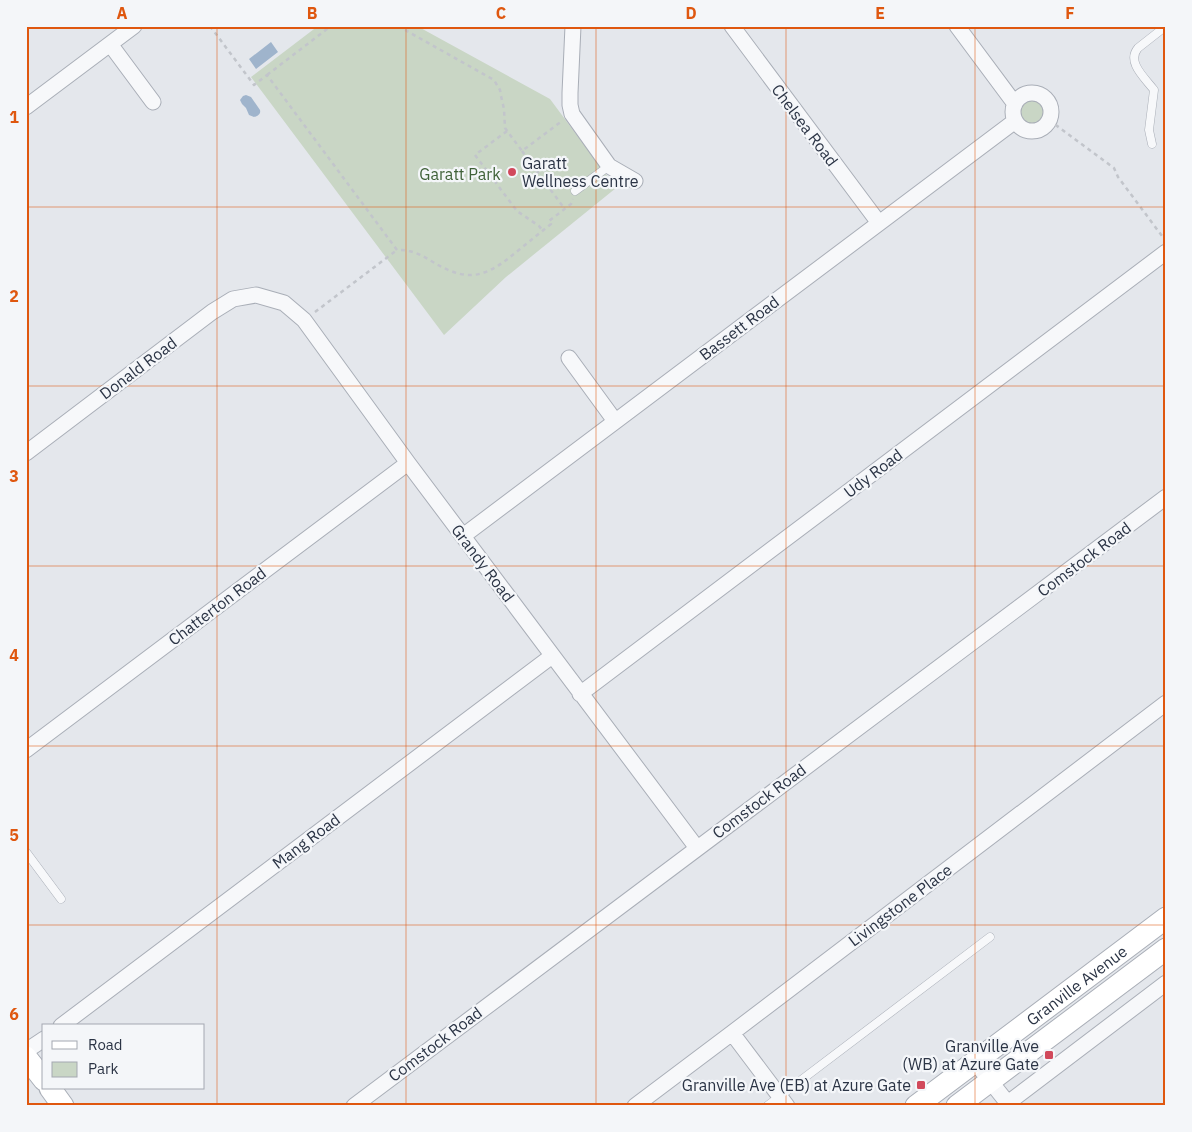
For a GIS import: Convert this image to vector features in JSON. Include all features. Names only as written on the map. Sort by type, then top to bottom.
[{"type":"main road","name":"Granville Avenue","points":[[916,1106],[1166,918]]},
{"type":"main road","name":"Granville Avenue","points":[[957,1106],[1166,949]]},
{"type":"main road","points":[[26,1057],[42,1077]]},
{"type":"main road","points":[[51,1090],[63,1106]]},
{"type":"street","points":[[26,107],[134,26]]},
{"type":"street","points":[[573,26],[570,93],[572,114],[609,166],[635,181]]},
{"type":"street","name":"Chelsea Road","points":[[732,26],[879,223]]},
{"type":"street","points":[[957,26],[1014,104]]},
{"type":"street","points":[[110,44],[153,102]]},
{"type":"street","points":[[1030,92],[1042,95],[1050,105],[1049,120],[1043,128],[1031,131],[1025,130],[1013,116],[1014,104],[1023,94],[1030,92]]},
{"type":"street","name":"Bassett Road","points":[[463,536],[1016,121]]},
{"type":"street","name":"Udy Road","points":[[580,694],[1166,252]]},
{"type":"street","name":"Grandy Road","points":[[256,295],[284,303],[304,320],[408,463],[696,848]]},
{"type":"street","name":"Donald Road","points":[[26,453],[212,312],[233,299],[256,295]]},
{"type":"street","points":[[569,358],[615,421]]},
{"type":"street","name":"Chatterton Road","points":[[26,750],[408,463]]},
{"type":"street","name":"Comstock Road","points":[[354,1106],[1166,497]]},
{"type":"street","name":"Mang Road","points":[[64,1024],[552,656]]},
{"type":"street","name":"Livingstone Place","points":[[634,1106],[1166,703]]},
{"type":"street","points":[[975,1062],[1007,1105],[1166,983]]},
{"type":"street","points":[[732,1033],[784,1101]]},
{"type":"street","points":[[26,1052],[42,1040]]},
{"type":"lane","points":[[1152,144],[1148,130],[1154,90],[1136,66],[1133,57],[1134,52],[1138,48],[1166,26]]},
{"type":"lane","points":[[575,191],[609,166]]},
{"type":"lane","points":[[26,852],[61,898]]},
{"type":"lane","points":[[767,1106],[784,1101],[990,937]]},
{"type":"path","points":[[210,26],[254,84],[331,26]]},
{"type":"path","points":[[398,26],[494,80],[500,90],[505,128],[565,209]]},
{"type":"path","points":[[267,75],[397,250]]},
{"type":"path","points":[[522,151],[572,114]]},
{"type":"path","points":[[1049,120],[1114,168],[1118,177],[1166,241]]},
{"type":"path","points":[[507,131],[475,155],[517,211],[539,226],[543,231]]},
{"type":"path","points":[[304,320],[397,250],[420,255],[458,274],[484,273],[496,268],[551,224],[548,221],[572,204],[575,191]]},
{"type":"green space","name":"Garatt Park","points":[[318,26],[417,26],[550,99],[616,188],[506,277],[444,335],[251,77]]},
{"type":"green space","points":[[1032,100],[1037,101],[1043,107],[1043,117],[1037,123],[1032,124],[1027,123],[1021,117],[1020,112],[1021,107],[1027,101]]},
{"type":"water","points":[[271,42],[278,52],[256,69],[249,59]]},
{"type":"water","points":[[246,95],[251,97],[260,110],[260,114],[257,116],[249,115],[242,104],[240,100]]},
{"type":"place","name":"Garatt Wellness Centre","points":[[512,172]]},
{"type":"place","name":"Granville Ave (WB) at Azure Gate","points":[[1049,1055]]},
{"type":"place","name":"Granville Ave (EB) at Azure Gate","points":[[921,1085]]}]
